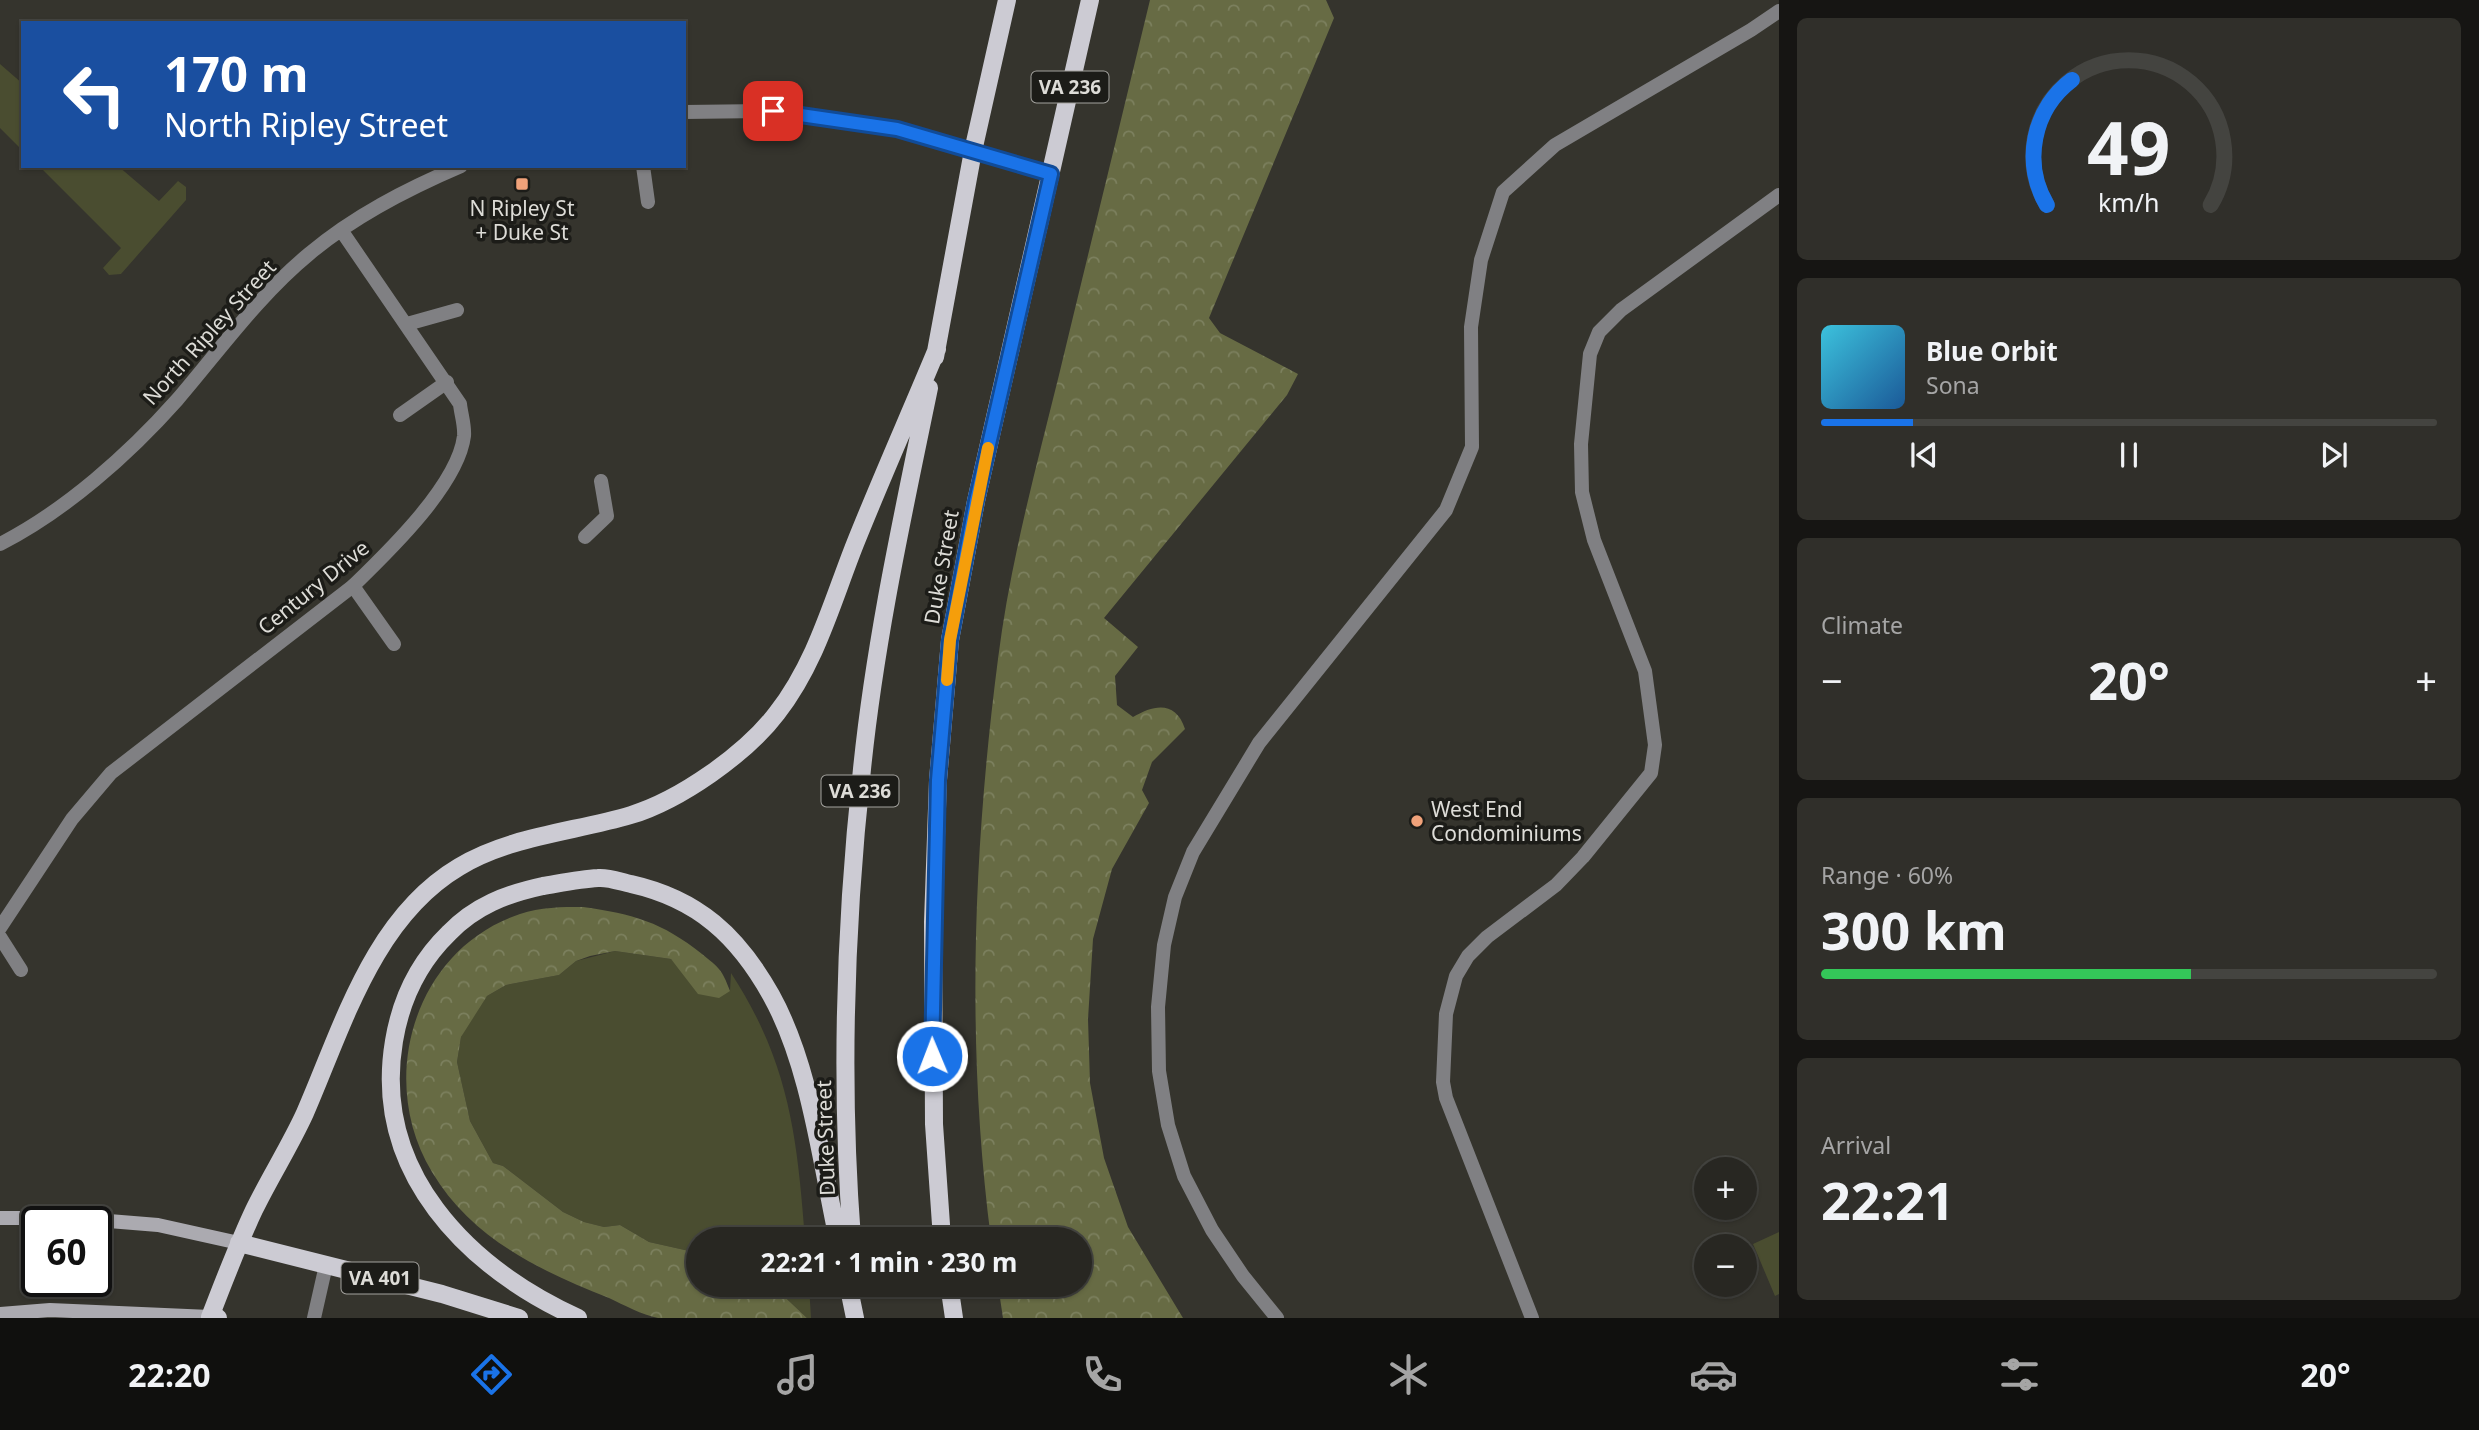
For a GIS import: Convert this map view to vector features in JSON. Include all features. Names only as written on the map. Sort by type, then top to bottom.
[{"type":"main road","name":"Duke Street","points":[[851,1227],[845,1128],[845,1036],[862,768],[895,566],[973,151],[1007,0]]},
{"type":"main road","name":"Duke Street","points":[[941,1227],[934,1124],[932,959],[938,780],[950,640],[976,501],[1090,0]]},
{"type":"main road","points":[[0,1314],[102,1311],[214,1317],[240,1243],[304,1116],[343,1022],[402,914],[426,889],[461,865],[502,847],[633,814],[663,801],[723,764],[777,714],[828,623],[854,546],[937,349]]},
{"type":"main road","points":[[578,1318],[547,1304],[486,1262],[447,1224],[420,1188],[403,1152],[391,1109],[390,1065],[397,1022],[407,990],[426,958],[449,933],[485,904],[507,895],[601,877],[664,891],[709,919],[732,940],[772,997],[791,1040],[835,1227]]},
{"type":"main road","name":"VA 401","points":[[0,1218],[72,1219],[158,1225],[442,1294],[519,1318]]},
{"type":"main road","points":[[851,1297],[857,1318]]},
{"type":"main road","points":[[856,1297],[857,1318]]},
{"type":"main road","points":[[951,1297],[954,1318]]},
{"type":"street","points":[[1277,1318],[1242,1276],[1212,1230],[1184,1176],[1168,1125],[1159,1071],[1158,1007],[1164,945],[1175,897],[1192,852],[1259,743],[1446,510],[1472,447],[1471,327],[1481,260],[1503,192],[1555,145],[1779,11]]},
{"type":"street","points":[[686,112],[773,111],[897,129],[1051,174]]},
{"type":"street","name":"North Ripley Street","points":[[0,544],[41,518],[106,470],[175,401],[308,254],[394,196],[457,168]]},
{"type":"street","points":[[643,168],[649,202]]},
{"type":"street","points":[[1532,1318],[1447,1098],[1443,1082],[1446,1014],[1456,976],[1468,956],[1487,937],[1556,885],[1583,857],[1651,773],[1655,746],[1644,671],[1594,540],[1582,492],[1581,444],[1590,354],[1599,332],[1621,310],[1779,195]]},
{"type":"street","name":"Century Drive","points":[[0,928],[72,819],[111,773],[353,586],[390,551],[424,510],[460,453],[465,433],[460,404],[341,230]]},
{"type":"street","points":[[407,324],[457,310]]},
{"type":"street","points":[[400,415],[446,382]]},
{"type":"street","points":[[585,537],[607,516],[601,481]]},
{"type":"street","points":[[353,586],[394,644]]},
{"type":"street","points":[[0,937],[21,970]]},
{"type":"street","points":[[314,1318],[326,1265]]},
{"type":"green space","points":[[1150,0],[1326,0],[1334,18],[1209,318],[1220,333],[1298,374],[1287,395],[1104,618],[1138,647],[1115,676],[1117,705],[1133,717],[1149,709],[1170,709],[1176,713],[1185,729],[1152,762],[1142,790],[1149,803],[1112,869],[1093,939],[1088,1019],[1090,1083],[1104,1158],[1128,1227],[1183,1318],[1003,1318],[1000,1297],[1092,1297],[1092,1227],[990,1227],[983,1167],[978,1094],[976,949],[983,804],[1003,623],[1033,480]]},
{"type":"green space","points":[[0,64],[21,82],[21,149],[0,128]]},
{"type":"green space","points":[[41,168],[120,168],[159,201],[178,181],[186,187],[186,200],[121,274],[109,275],[103,268],[121,248]]},
{"type":"green space","points":[[583,907],[617,913],[660,927],[687,943],[716,966],[730,991],[719,998],[698,994],[671,959],[615,951],[576,961],[559,975],[506,985],[487,996],[461,1037],[457,1062],[470,1121],[493,1163],[503,1166],[563,1212],[584,1222],[604,1227],[620,1225],[649,1242],[686,1250],[686,1297],[785,1297],[807,1318],[658,1318],[639,1312],[558,1276],[509,1250],[466,1216],[432,1172],[415,1136],[407,1098],[407,1059],[415,1022],[431,987],[454,956],[483,931],[520,914],[551,908]]},
{"type":"green space","points":[[615,951],[671,959],[683,972],[730,991],[731,973],[766,1037],[787,1100],[798,1166],[804,1227],[686,1227],[686,1250],[649,1242],[620,1225],[604,1227],[584,1222],[563,1212],[503,1166],[493,1163],[470,1121],[457,1062],[461,1037],[471,1016],[487,996],[506,985],[559,975],[576,961]]},
{"type":"green space","points":[[1779,1232],[1779,1294],[1775,1296],[1757,1253],[1757,1242]]},
{"type":"green space","points":[[785,1297],[810,1297],[811,1318],[807,1318]]},
{"type":"slow traffic","points":[[947,680],[950,640],[988,448]]},
{"type":"place","name":"N Ripley St + Duke St","points":[[522,184]]},
{"type":"place","name":"West End Condominiums","points":[[1417,821]]},
{"type":"route","points":[[773,111],[897,129],[1051,174],[976,501],[950,640],[938,780],[932,1056]]}]
